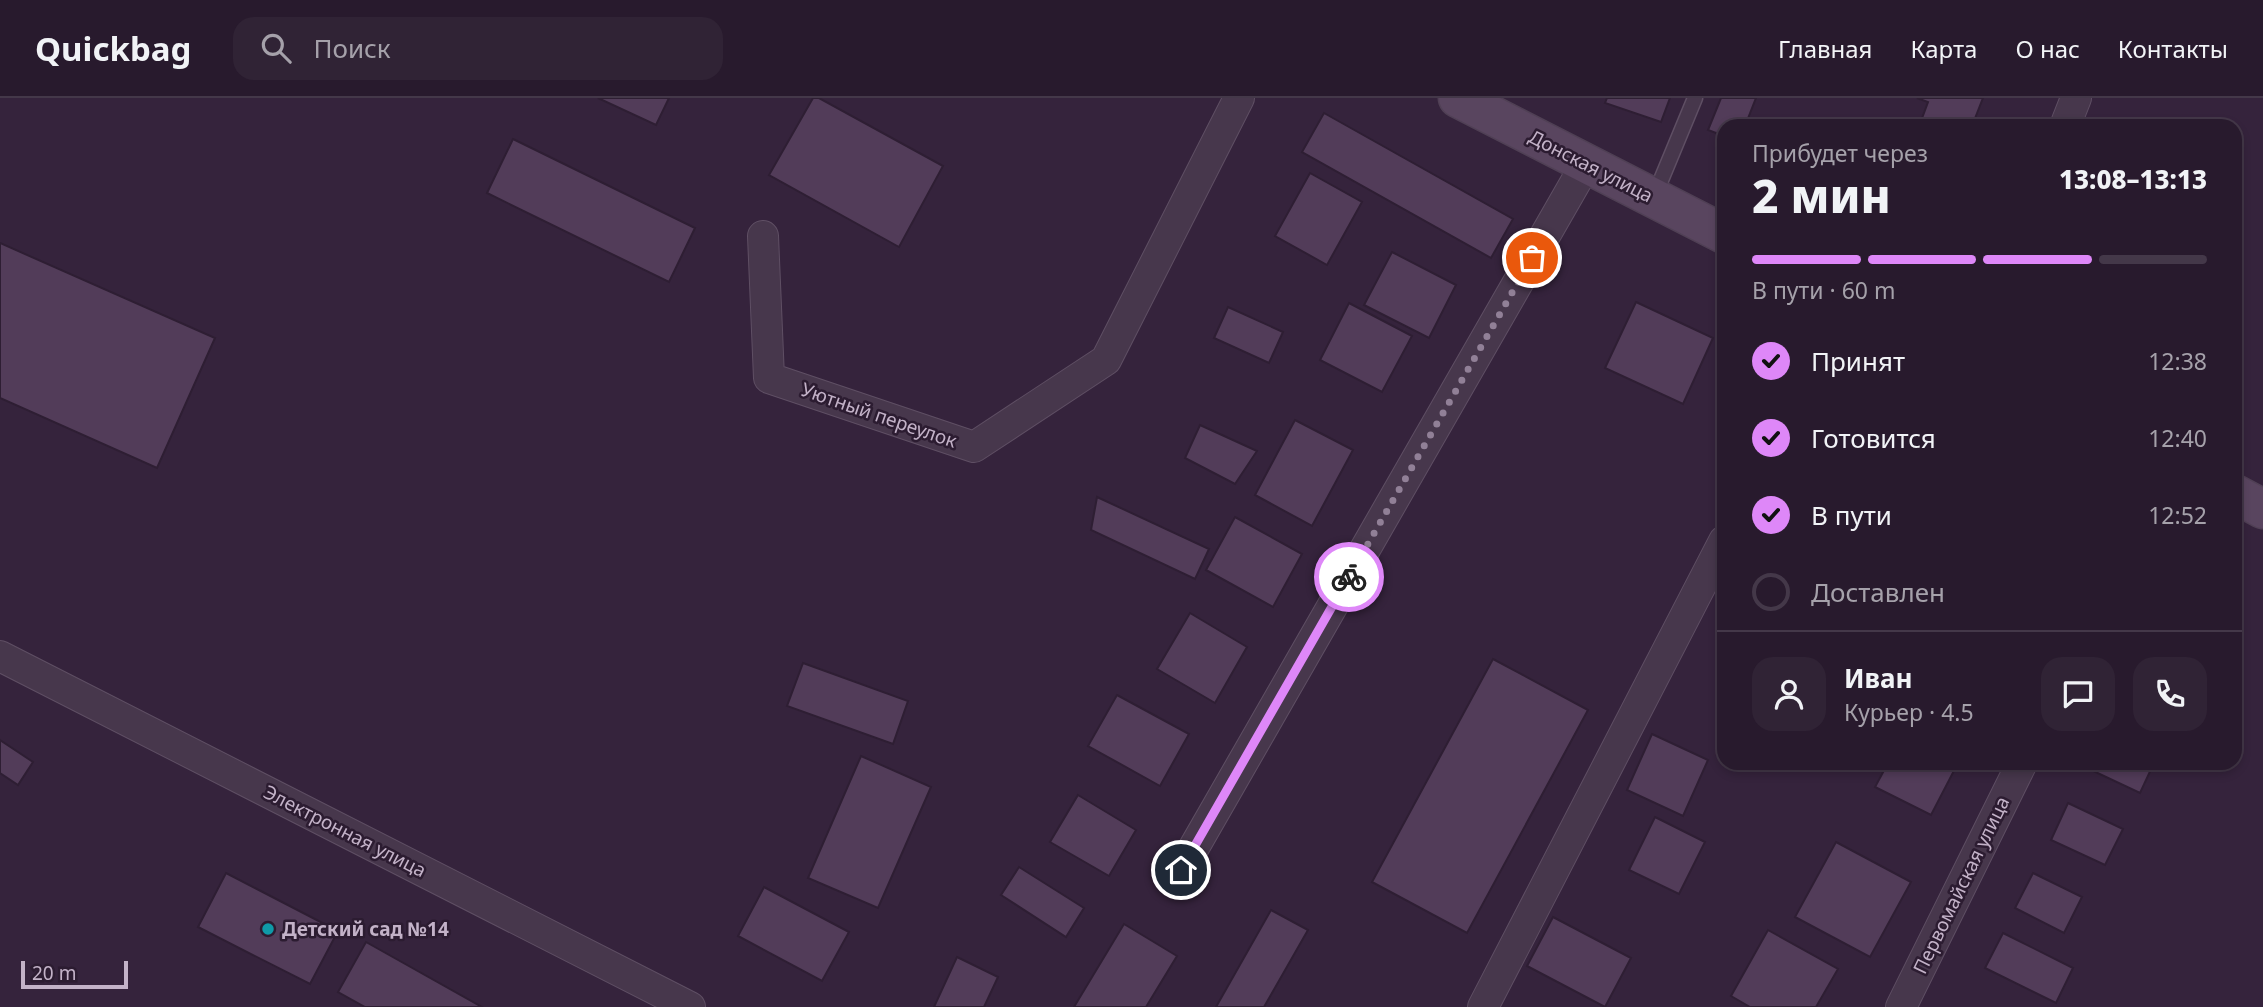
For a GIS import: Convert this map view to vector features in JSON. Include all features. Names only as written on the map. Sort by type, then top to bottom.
[{"type":"street","name":"Уютный переулок","points":[[763,236],[769,378],[974,447],[1106,360],[1239,98]]},
{"type":"street","name":"Донская улица","points":[[1458,98],[1717,230]]},
{"type":"street","points":[[2068,119],[2077,98]]},
{"type":"street","points":[[1181,870],[1586,164]]},
{"type":"street","points":[[2242,498],[2263,509]]},
{"type":"street","points":[[1483,1007],[1717,555]]},
{"type":"street","name":"Электронная улица","points":[[0,656],[690,1007]]},
{"type":"street","name":"Первомайская улица","points":[[1901,1007],[2019,770]]},
{"type":"lane","points":[[1654,198],[1695,98]]},
{"type":"building","points":[[598,98],[669,98],[656,125]]},
{"type":"building","points":[[813,98],[819,98],[943,166],[899,247],[769,175]]},
{"type":"building","points":[[1607,98],[1670,98],[1661,122],[1605,103]]},
{"type":"building","points":[[1721,98],[1756,98],[1748,119],[1717,119],[1717,133],[1708,130]]},
{"type":"building","points":[[1917,98],[1983,98],[1975,119],[1922,119],[1928,102]]},
{"type":"building","points":[[1324,113],[1513,219],[1491,258],[1302,152]]},
{"type":"building","points":[[513,139],[695,228],[669,282],[487,193]]},
{"type":"building","points":[[1310,173],[1362,202],[1327,265],[1275,236]]},
{"type":"building","points":[[0,243],[215,338],[157,468],[0,398]]},
{"type":"building","points":[[1392,252],[1456,285],[1429,338],[1364,305]]},
{"type":"building","points":[[1636,302],[1713,338],[1683,404],[1605,368]]},
{"type":"building","points":[[1349,303],[1412,336],[1382,392],[1320,360]]},
{"type":"building","points":[[1228,307],[1283,332],[1269,363],[1214,338]]},
{"type":"building","points":[[1295,420],[1353,450],[1312,526],[1255,495]]},
{"type":"building","points":[[1200,425],[1257,451],[1235,484],[1185,458]]},
{"type":"building","points":[[1097,497],[1209,549],[1195,579],[1091,530]]},
{"type":"building","points":[[1235,517],[1302,554],[1273,607],[1206,570]]},
{"type":"building","points":[[1190,613],[1247,647],[1215,703],[1157,669]]},
{"type":"building","points":[[1493,659],[1588,710],[1467,933],[1372,882]]},
{"type":"building","points":[[803,663],[908,701],[893,744],[787,706]]},
{"type":"building","points":[[1117,695],[1189,734],[1160,786],[1088,746]]},
{"type":"building","points":[[1652,734],[1708,760],[1683,816],[1627,790]]},
{"type":"building","points":[[0,740],[33,762],[18,785],[0,773]]},
{"type":"building","points":[[861,756],[931,787],[878,908],[808,878]]},
{"type":"building","points":[[1884,770],[1954,770],[1931,815],[1875,787]]},
{"type":"building","points":[[2091,770],[2151,770],[2140,793]]},
{"type":"building","points":[[1078,795],[1136,830],[1109,876],[1050,842]]},
{"type":"building","points":[[2068,803],[2123,829],[2105,865],[2051,840]]},
{"type":"building","points":[[1655,817],[1705,842],[1679,894],[1629,870]]},
{"type":"building","points":[[1836,842],[1911,882],[1870,957],[1795,917]]},
{"type":"building","points":[[1019,867],[1084,908],[1066,937],[1001,895]]},
{"type":"building","name":"Детский сад №14","points":[[226,873],[338,931],[310,984],[198,927]]},
{"type":"building","points":[[2033,873],[2082,897],[2064,933],[2015,908]]},
{"type":"building","points":[[764,887],[849,932],[822,981],[738,936]]},
{"type":"building","points":[[1271,910],[1308,930],[1264,1007],[1216,1007]]},
{"type":"building","points":[[1553,917],[1631,958],[1605,1007],[1527,966]]},
{"type":"building","points":[[1124,924],[1177,956],[1146,1007],[1074,1007]]},
{"type":"building","points":[[1768,930],[1838,969],[1816,1007],[1750,1007],[1731,996]]},
{"type":"building","points":[[2003,933],[2073,968],[2056,1003],[1985,968]]},
{"type":"building","points":[[366,942],[482,1007],[365,1007],[338,992]]},
{"type":"building","points":[[957,957],[998,977],[984,1007],[934,1007]]},
{"type":"way so far","points":[[1349,577],[1532,258]]},
{"type":"place","name":"Детский сад №14","points":[[268,929]]},
{"type":"route","points":[[1181,870],[1349,577]]}]
